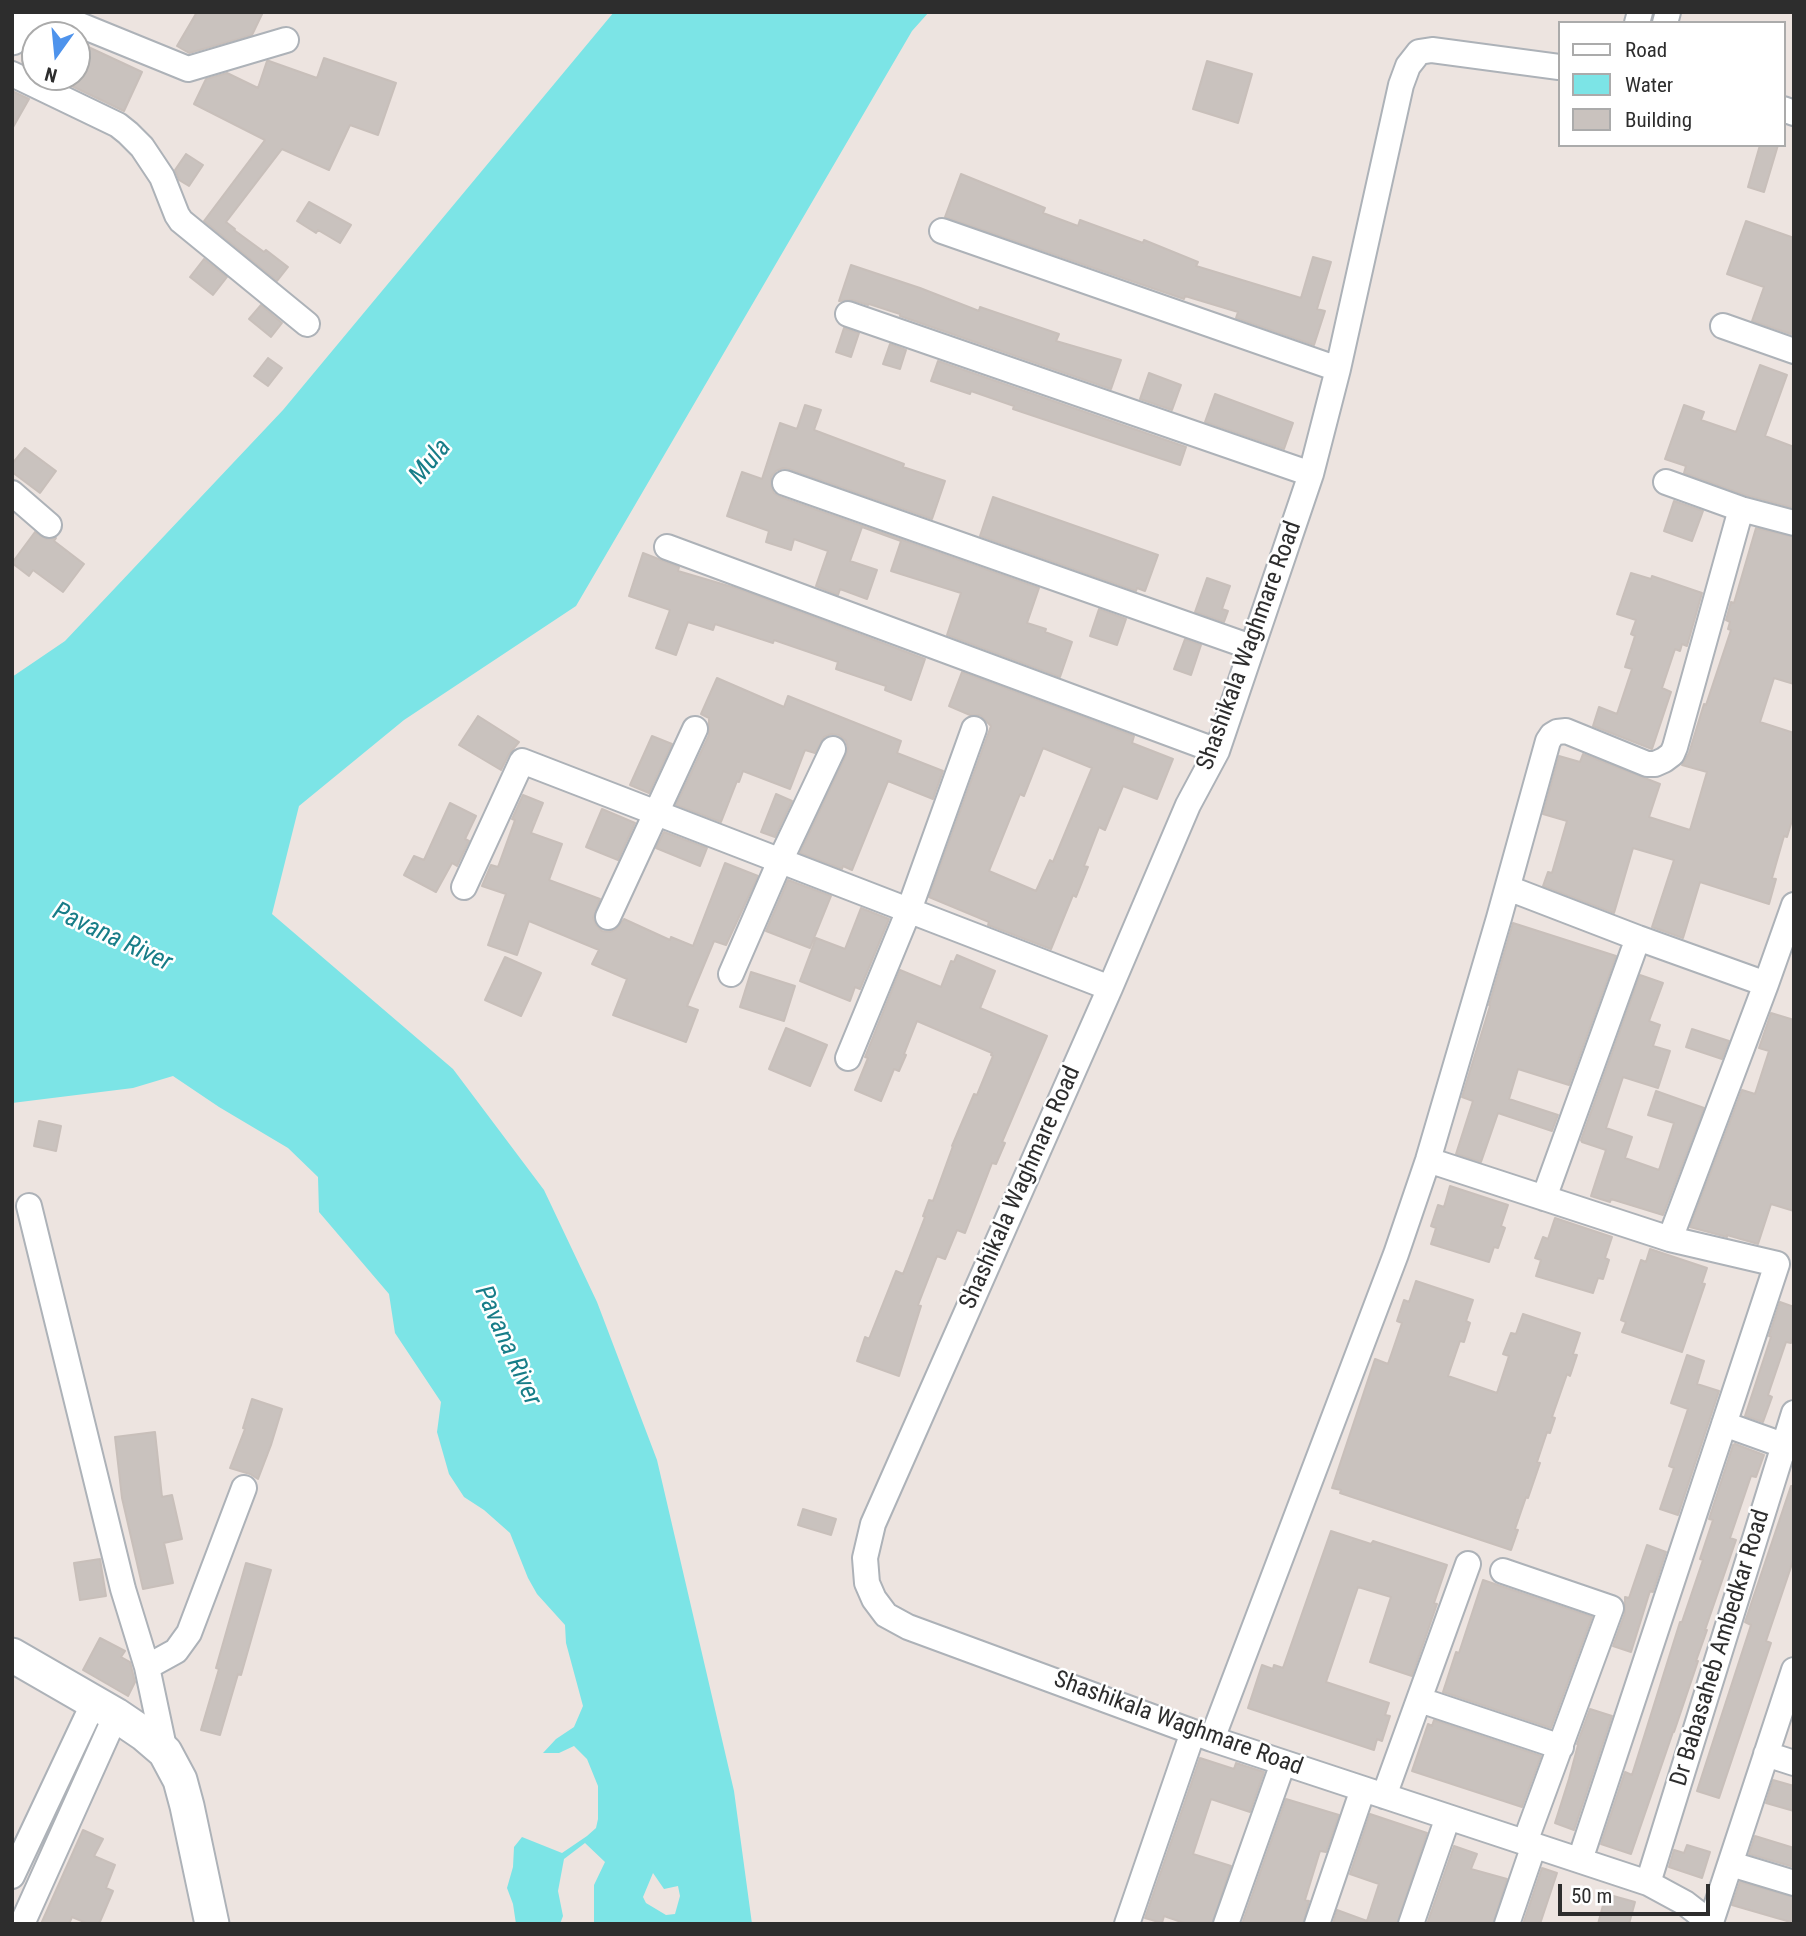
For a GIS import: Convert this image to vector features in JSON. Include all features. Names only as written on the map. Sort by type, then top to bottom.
[{"type":"street","points":[[12,38],[32,12]]},
{"type":"street","points":[[48,12],[188,69],[286,40]]},
{"type":"street","name":"Shashikala Waghmare Road","points":[[1558,67],[1432,50],[1419,52],[1408,66],[1401,85],[1338,369],[1311,474],[1217,751],[1188,805],[873,1524],[865,1558],[867,1583],[874,1599],[886,1615],[908,1627],[1202,1736],[1648,1883],[1685,1903],[1712,1923]]},
{"type":"street","points":[[12,74],[118,125],[128,133],[142,147],[162,177],[181,221],[307,324]]},
{"type":"street","points":[[942,231],[1338,369]]},
{"type":"street","points":[[848,314],[1311,474]]},
{"type":"street","points":[[1723,326],[1794,351]]},
{"type":"street","points":[[1666,482],[1741,509],[1794,523]]},
{"type":"street","points":[[785,483],[1251,647]]},
{"type":"street","points":[[12,493],[49,525]]},
{"type":"street","points":[[1127,1924],[1396,1254],[1428,1160],[1548,741],[1557,732],[1566,731],[1647,764],[1655,764],[1672,754],[1741,509]]},
{"type":"street","points":[[667,547],[1217,751]]},
{"type":"street","points":[[608,917],[695,729]]},
{"type":"street","points":[[848,1058],[909,910],[974,729]]},
{"type":"street","points":[[731,974],[833,749]]},
{"type":"street","points":[[464,887],[522,761],[1110,988]]},
{"type":"street","points":[[1508,888],[1766,984]]},
{"type":"street","points":[[1670,1239],[1794,905]]},
{"type":"street","points":[[1544,1198],[1638,938]]},
{"type":"street","points":[[1428,1160],[1670,1239],[1777,1264],[1580,1860]]},
{"type":"street","points":[[29,1206],[123,1590],[147,1667],[165,1752],[180,1780],[187,1806],[212,1924]]},
{"type":"street","name":"Dr Babasaheb Ambedkar Road","points":[[1648,1883],[1789,1447],[1794,1413]]},
{"type":"street","points":[[1724,1424],[1789,1447]]},
{"type":"street","points":[[147,1667],[176,1651],[189,1633],[244,1488]]},
{"type":"street","points":[[1317,1924],[1374,1792],[1420,1700],[1468,1564]]},
{"type":"street","points":[[1503,1571],[1611,1608],[1561,1746],[1529,1844],[1507,1924]]},
{"type":"street","points":[[12,1655],[105,1708],[165,1752]]},
{"type":"street","points":[[1712,1923],[1794,1670]]},
{"type":"street","points":[[1420,1700],[1561,1746]]},
{"type":"street","points":[[12,1876],[105,1708]]},
{"type":"street","points":[[22,1924],[105,1708]]},
{"type":"street","points":[[1766,1754],[1794,1763]]},
{"type":"street","points":[[1226,1924],[1283,1763]]},
{"type":"street","points":[[1411,1924],[1448,1817]]},
{"type":"street","points":[[1731,1864],[1794,1883]]},
{"type":"water","points":[[614,12],[929,12],[912,31],[576,606],[404,720],[299,806],[272,914],[453,1069],[544,1190],[597,1302],[657,1460],[734,1791],[752,1924],[594,1924],[594,1885],[605,1862],[585,1843],[564,1859],[558,1891],[563,1916],[560,1924],[516,1924],[507,1888],[513,1867],[514,1847],[522,1837],[562,1853],[596,1828],[598,1819],[598,1786],[587,1759],[574,1746],[559,1753],[543,1753],[556,1739],[574,1727],[583,1706],[566,1643],[565,1625],[537,1594],[510,1533],[464,1497],[449,1474],[437,1432],[441,1402],[395,1333],[389,1294],[319,1212],[318,1177],[288,1148],[173,1076],[133,1088],[12,1103],[12,677],[65,641],[283,410]],"holes":[[[653,1873],[664,1889],[678,1886],[680,1896],[675,1914],[666,1915],[646,1903],[643,1897]]]},
{"type":"building","points":[[197,12],[263,12],[252,35],[189,53],[177,46]]},
{"type":"building","points":[[91,48],[142,72],[124,111],[82,91],[91,91]]},
{"type":"building","points":[[324,58],[396,83],[378,135],[350,125],[329,170],[282,149],[226,222],[288,267],[277,281],[204,221],[265,140],[194,104],[206,79],[227,73],[258,88],[267,61],[317,78]]},
{"type":"building","points":[[1207,61],[1252,74],[1238,123],[1193,109]]},
{"type":"building","points":[[12,91],[29,99],[12,129]]},
{"type":"building","points":[[1759,147],[1777,147],[1764,192],[1748,187]]},
{"type":"building","points":[[186,154],[203,165],[189,186],[179,180],[175,170]]},
{"type":"building","points":[[961,174],[1045,208],[1043,213],[1078,226],[1080,220],[1143,243],[1144,240],[1198,262],[1196,266],[1301,298],[1313,257],[1331,262],[1317,309],[1325,311],[1314,345],[1236,318],[1238,312],[1185,296],[1184,299],[945,217]]},
{"type":"building","points":[[309,202],[351,225],[340,243],[297,221]]},
{"type":"building","points":[[1746,221],[1794,238],[1794,328],[1791,334],[1752,321],[1764,287],[1727,274]]},
{"type":"building","points":[[204,259],[227,277],[213,295],[190,277]]},
{"type":"building","points":[[851,265],[979,311],[980,307],[1059,334],[1056,341],[1121,360],[1111,389],[900,314],[852,300],[839,301]]},
{"type":"building","points":[[261,305],[282,323],[271,337],[249,319]]},
{"type":"building","points":[[844,328],[859,333],[851,357],[836,352]]},
{"type":"building","points":[[890,344],[906,350],[900,369],[883,364]]},
{"type":"building","points":[[268,358],[282,368],[268,386],[254,376]]},
{"type":"building","points":[[938,361],[1186,447],[1180,465],[1013,409],[1014,406],[971,391],[970,394],[931,381]]},
{"type":"building","points":[[1760,365],[1787,375],[1765,436],[1794,447],[1794,508],[1745,495],[1684,473],[1686,466],[1665,459],[1684,405],[1704,412],[1701,420],[1736,432]]},
{"type":"building","points":[[1149,373],[1181,385],[1172,410],[1140,399]]},
{"type":"building","points":[[1215,394],[1293,423],[1284,449],[1205,422]]},
{"type":"building","points":[[805,405],[821,410],[814,430],[904,464],[903,467],[945,481],[932,519],[783,468],[771,477],[774,493],[1039,588],[1027,623],[1072,642],[1060,677],[947,635],[961,593],[891,571],[901,541],[862,527],[850,561],[877,570],[867,599],[840,589],[838,595],[816,586],[828,551],[794,539],[791,550],[766,542],[769,531],[727,516],[742,472],[762,479],[780,423],[797,429]]},
{"type":"building","points":[[25,448],[56,471],[40,493],[12,472],[12,464]]},
{"type":"building","points":[[993,497],[1158,555],[1145,591],[1137,588],[1136,591],[980,536]]},
{"type":"building","points":[[1674,501],[1703,511],[1692,541],[1664,531]]},
{"type":"building","points":[[1756,528],[1794,537],[1794,684],[1774,678],[1760,722],[1794,733],[1794,814],[1787,837],[1784,836],[1772,878],[1776,879],[1769,904],[1700,882],[1683,938],[1652,927],[1674,860],[1633,848],[1614,913],[1543,886],[1548,872],[1552,873],[1567,821],[1543,814],[1559,756],[1580,762],[1583,754],[1660,784],[1649,817],[1690,830],[1707,772],[1682,765],[1689,753],[1731,630],[1728,629],[1730,622],[1726,620],[1731,602],[1734,603]]},
{"type":"building","points":[[35,532],[46,539],[56,538],[54,541],[84,564],[63,592],[33,570],[29,576],[12,563]]},
{"type":"building","points":[[643,553],[679,567],[678,571],[739,589],[925,659],[911,700],[885,690],[886,686],[836,669],[838,662],[774,640],[773,643],[715,624],[713,630],[688,622],[676,655],[656,648],[670,610],[629,596]]},
{"type":"building","points":[[1631,573],[1651,579],[1652,576],[1702,593],[1687,646],[1682,644],[1680,651],[1675,649],[1662,688],[1671,692],[1652,749],[1593,726],[1599,707],[1617,714],[1632,669],[1625,667],[1635,636],[1631,634],[1636,620],[1617,614]]},
{"type":"building","points":[[1207,578],[1230,586],[1222,609],[1228,611],[1224,622],[1195,612]]},
{"type":"building","points":[[1099,609],[1126,619],[1117,645],[1090,636]]},
{"type":"building","points":[[1185,639],[1201,645],[1191,675],[1174,669]]},
{"type":"building","points":[[962,672],[1134,736],[1132,743],[1173,759],[1157,799],[1123,786],[1105,830],[1099,827],[1084,866],[1088,867],[1076,897],[1073,895],[1051,949],[988,925],[989,922],[929,897],[991,726],[980,715],[970,715],[949,706]],"holes":[[[1043,748],[1092,768],[1053,862],[1050,860],[1036,891],[989,871],[1020,794],[1024,796]]]},
{"type":"building","points":[[717,678],[784,707],[788,696],[901,741],[897,753],[943,771],[933,799],[888,781],[852,870],[843,866],[842,869],[800,853],[846,755],[846,741],[839,735],[824,737],[815,753],[805,750],[790,789],[743,771],[721,822],[676,805],[709,735],[709,718],[701,714]]},
{"type":"building","points":[[478,716],[519,742],[501,770],[459,745]]},
{"type":"building","points":[[652,736],[672,744],[649,793],[630,785]]},
{"type":"building","points":[[776,794],[792,801],[775,837],[761,832]]},
{"type":"building","points":[[523,795],[543,803],[531,833],[562,844],[549,880],[600,899],[593,918],[602,931],[610,932],[616,929],[624,919],[670,940],[671,937],[693,946],[725,863],[758,876],[726,945],[714,941],[687,1006],[698,1010],[686,1042],[613,1015],[627,979],[592,964],[599,950],[529,921],[517,955],[488,945],[506,894],[482,886],[491,865],[498,867],[515,820],[512,819]]},
{"type":"building","points":[[450,803],[476,816],[465,839],[469,841],[457,866],[452,863],[436,892],[404,875],[414,856],[424,860]]},
{"type":"building","points":[[602,809],[635,823],[618,860],[586,847]]},
{"type":"building","points":[[664,832],[707,848],[700,866],[656,848]]},
{"type":"building","points":[[788,880],[831,896],[810,948],[766,931]]},
{"type":"building","points":[[861,908],[889,919],[860,989],[855,987],[850,1001],[800,981],[816,938],[845,949]]},
{"type":"building","points":[[1513,923],[1616,956],[1569,1085],[1518,1069],[1509,1099],[1558,1115],[1552,1131],[1498,1113],[1481,1162],[1456,1154],[1473,1101],[1462,1097]]},
{"type":"building","points":[[957,955],[995,971],[980,1008],[1047,1036],[1002,1142],[1005,1143],[996,1164],[992,1163],[965,1233],[957,1230],[945,1259],[937,1256],[918,1305],[921,1306],[899,1376],[857,1361],[865,1337],[869,1339],[896,1271],[903,1274],[929,1200],[933,1201],[952,1146],[993,1056],[992,1053],[917,1021],[899,1071],[894,1069],[881,1101],[855,1090],[868,1058],[865,1057],[900,970],[941,987],[951,961],[954,962]]},
{"type":"building","points":[[505,957],[541,973],[521,1016],[485,1000]]},
{"type":"building","points":[[751,972],[795,986],[784,1021],[740,1007]]},
{"type":"building","points":[[1640,975],[1663,983],[1649,1021],[1660,1025],[1653,1046],[1670,1051],[1658,1088],[1623,1077],[1606,1128],[1632,1137],[1625,1158],[1659,1170],[1674,1123],[1648,1115],[1656,1091],[1704,1108],[1663,1215],[1611,1199],[1610,1202],[1591,1196],[1606,1150],[1581,1140]]},
{"type":"building","points":[[1771,1013],[1794,1020],[1794,1211],[1771,1204],[1758,1244],[1690,1227],[1742,1090],[1755,1094],[1769,1051],[1759,1048]]},
{"type":"building","points":[[786,1028],[827,1045],[810,1086],[769,1069]]},
{"type":"building","points":[[1692,1029],[1729,1041],[1722,1059],[1686,1047]]},
{"type":"building","points":[[39,1121],[61,1126],[56,1151],[34,1146]]},
{"type":"building","points":[[1450,1186],[1508,1205],[1501,1226],[1505,1228],[1498,1248],[1494,1247],[1489,1262],[1431,1244],[1436,1228],[1431,1226],[1438,1205],[1444,1207]]},
{"type":"building","points":[[1555,1218],[1612,1237],[1605,1258],[1609,1260],[1603,1279],[1598,1278],[1593,1293],[1536,1276],[1541,1260],[1535,1258],[1543,1237],[1548,1239]]},
{"type":"building","points":[[1650,1249],[1707,1268],[1702,1283],[1705,1284],[1682,1352],[1622,1332],[1626,1322],[1621,1320],[1641,1260],[1646,1262]]},
{"type":"building","points":[[1416,1281],[1473,1300],[1466,1321],[1470,1323],[1464,1342],[1460,1341],[1448,1376],[1497,1393],[1509,1356],[1503,1354],[1511,1333],[1516,1334],[1523,1314],[1580,1333],[1573,1354],[1577,1355],[1570,1376],[1567,1374],[1552,1417],[1555,1418],[1550,1433],[1547,1432],[1537,1462],[1540,1463],[1515,1529],[1518,1530],[1511,1550],[1340,1493],[1341,1490],[1332,1488],[1375,1359],[1388,1364],[1402,1323],[1397,1321],[1404,1300],[1409,1302]]},
{"type":"building","points":[[1780,1302],[1794,1307],[1794,1334],[1791,1343],[1786,1342],[1768,1395],[1772,1397],[1763,1422],[1745,1416]]},
{"type":"building","points":[[1687,1355],[1704,1361],[1697,1384],[1719,1391],[1678,1515],[1660,1509],[1674,1468],[1669,1466],[1688,1409],[1671,1403]]},
{"type":"building","points":[[252,1399],[282,1409],[258,1479],[230,1468],[245,1429],[243,1428]]},
{"type":"building","points":[[155,1432],[162,1497],[172,1495],[182,1539],[164,1543],[173,1583],[143,1589],[122,1498],[115,1437]]},
{"type":"building","points":[[1735,1444],[1764,1455],[1756,1477],[1751,1476],[1730,1538],[1736,1540],[1705,1630],[1698,1661],[1631,1854],[1601,1844],[1625,1772],[1632,1775],[1680,1622],[1703,1560],[1700,1559],[1713,1520],[1709,1519]]},
{"type":"building","points":[[1791,1486],[1794,1486],[1794,1558],[1766,1641],[1771,1643],[1719,1798],[1697,1791],[1751,1625],[1745,1622]]},
{"type":"building","points":[[803,1509],[836,1519],[831,1535],[798,1525]]},
{"type":"building","points":[[1331,1531],[1371,1544],[1373,1541],[1447,1565],[1434,1603],[1437,1604],[1412,1676],[1370,1662],[1391,1597],[1358,1587],[1326,1682],[1389,1703],[1385,1715],[1390,1716],[1382,1741],[1377,1739],[1374,1750],[1248,1708],[1262,1665],[1273,1669],[1274,1665],[1283,1668]]},
{"type":"building","points":[[1647,1545],[1666,1552],[1653,1592],[1650,1591],[1631,1652],[1613,1646],[1625,1613],[1625,1597],[1629,1598]]},
{"type":"building","points":[[100,1559],[106,1596],[80,1600],[74,1563]]},
{"type":"building","points":[[246,1563],[271,1570],[241,1675],[238,1674],[220,1735],[201,1730]]},
{"type":"building","points":[[1483,1580],[1592,1617],[1551,1728],[1443,1692]]},
{"type":"building","points":[[100,1638],[125,1651],[121,1657],[130,1662],[135,1682],[128,1696],[83,1670]]},
{"type":"building","points":[[1590,1709],[1612,1716],[1574,1830],[1555,1823],[1577,1744]]},
{"type":"building","points":[[1434,1720],[1541,1756],[1522,1807],[1412,1771],[1428,1724],[1432,1726]]},
{"type":"building","points":[[1200,1758],[1234,1769],[1236,1763],[1264,1772],[1250,1812],[1211,1799],[1193,1854],[1231,1866],[1212,1924],[1187,1924],[1164,1916],[1162,1923],[1145,1918]]},
{"type":"building","points":[[1773,1780],[1794,1786],[1794,1811],[1766,1803]]},
{"type":"building","points":[[1286,1799],[1339,1815],[1326,1852],[1320,1851],[1305,1900],[1309,1901],[1303,1924],[1242,1924]]},
{"type":"building","points":[[1370,1814],[1427,1833],[1397,1924],[1333,1924],[1337,1910],[1367,1921],[1379,1884],[1350,1874]]},
{"type":"building","points":[[83,1830],[103,1839],[94,1856],[115,1865],[106,1888],[113,1891],[99,1924],[89,1924],[72,1917],[69,1924],[41,1924]]},
{"type":"building","points":[[1755,1836],[1794,1848],[1794,1867],[1749,1854]]},
{"type":"building","points":[[1687,1845],[1710,1852],[1702,1878],[1669,1867],[1674,1850],[1684,1853]]},
{"type":"building","points":[[1454,1846],[1477,1854],[1471,1869],[1507,1879],[1493,1924],[1427,1924]]},
{"type":"building","points":[[1542,1868],[1557,1873],[1540,1924],[1523,1924]]},
{"type":"building","points":[[1740,1882],[1794,1897],[1794,1923],[1732,1905]]},
{"type":"building","points":[[1606,1894],[1635,1902],[1629,1924],[1598,1924]]},
{"type":"water label","name":"Mula","points":[[431,462]]},
{"type":"water label","name":"Pavana River","points":[[112,938]]},
{"type":"water label","name":"Pavana River","points":[[507,1346]]}]
